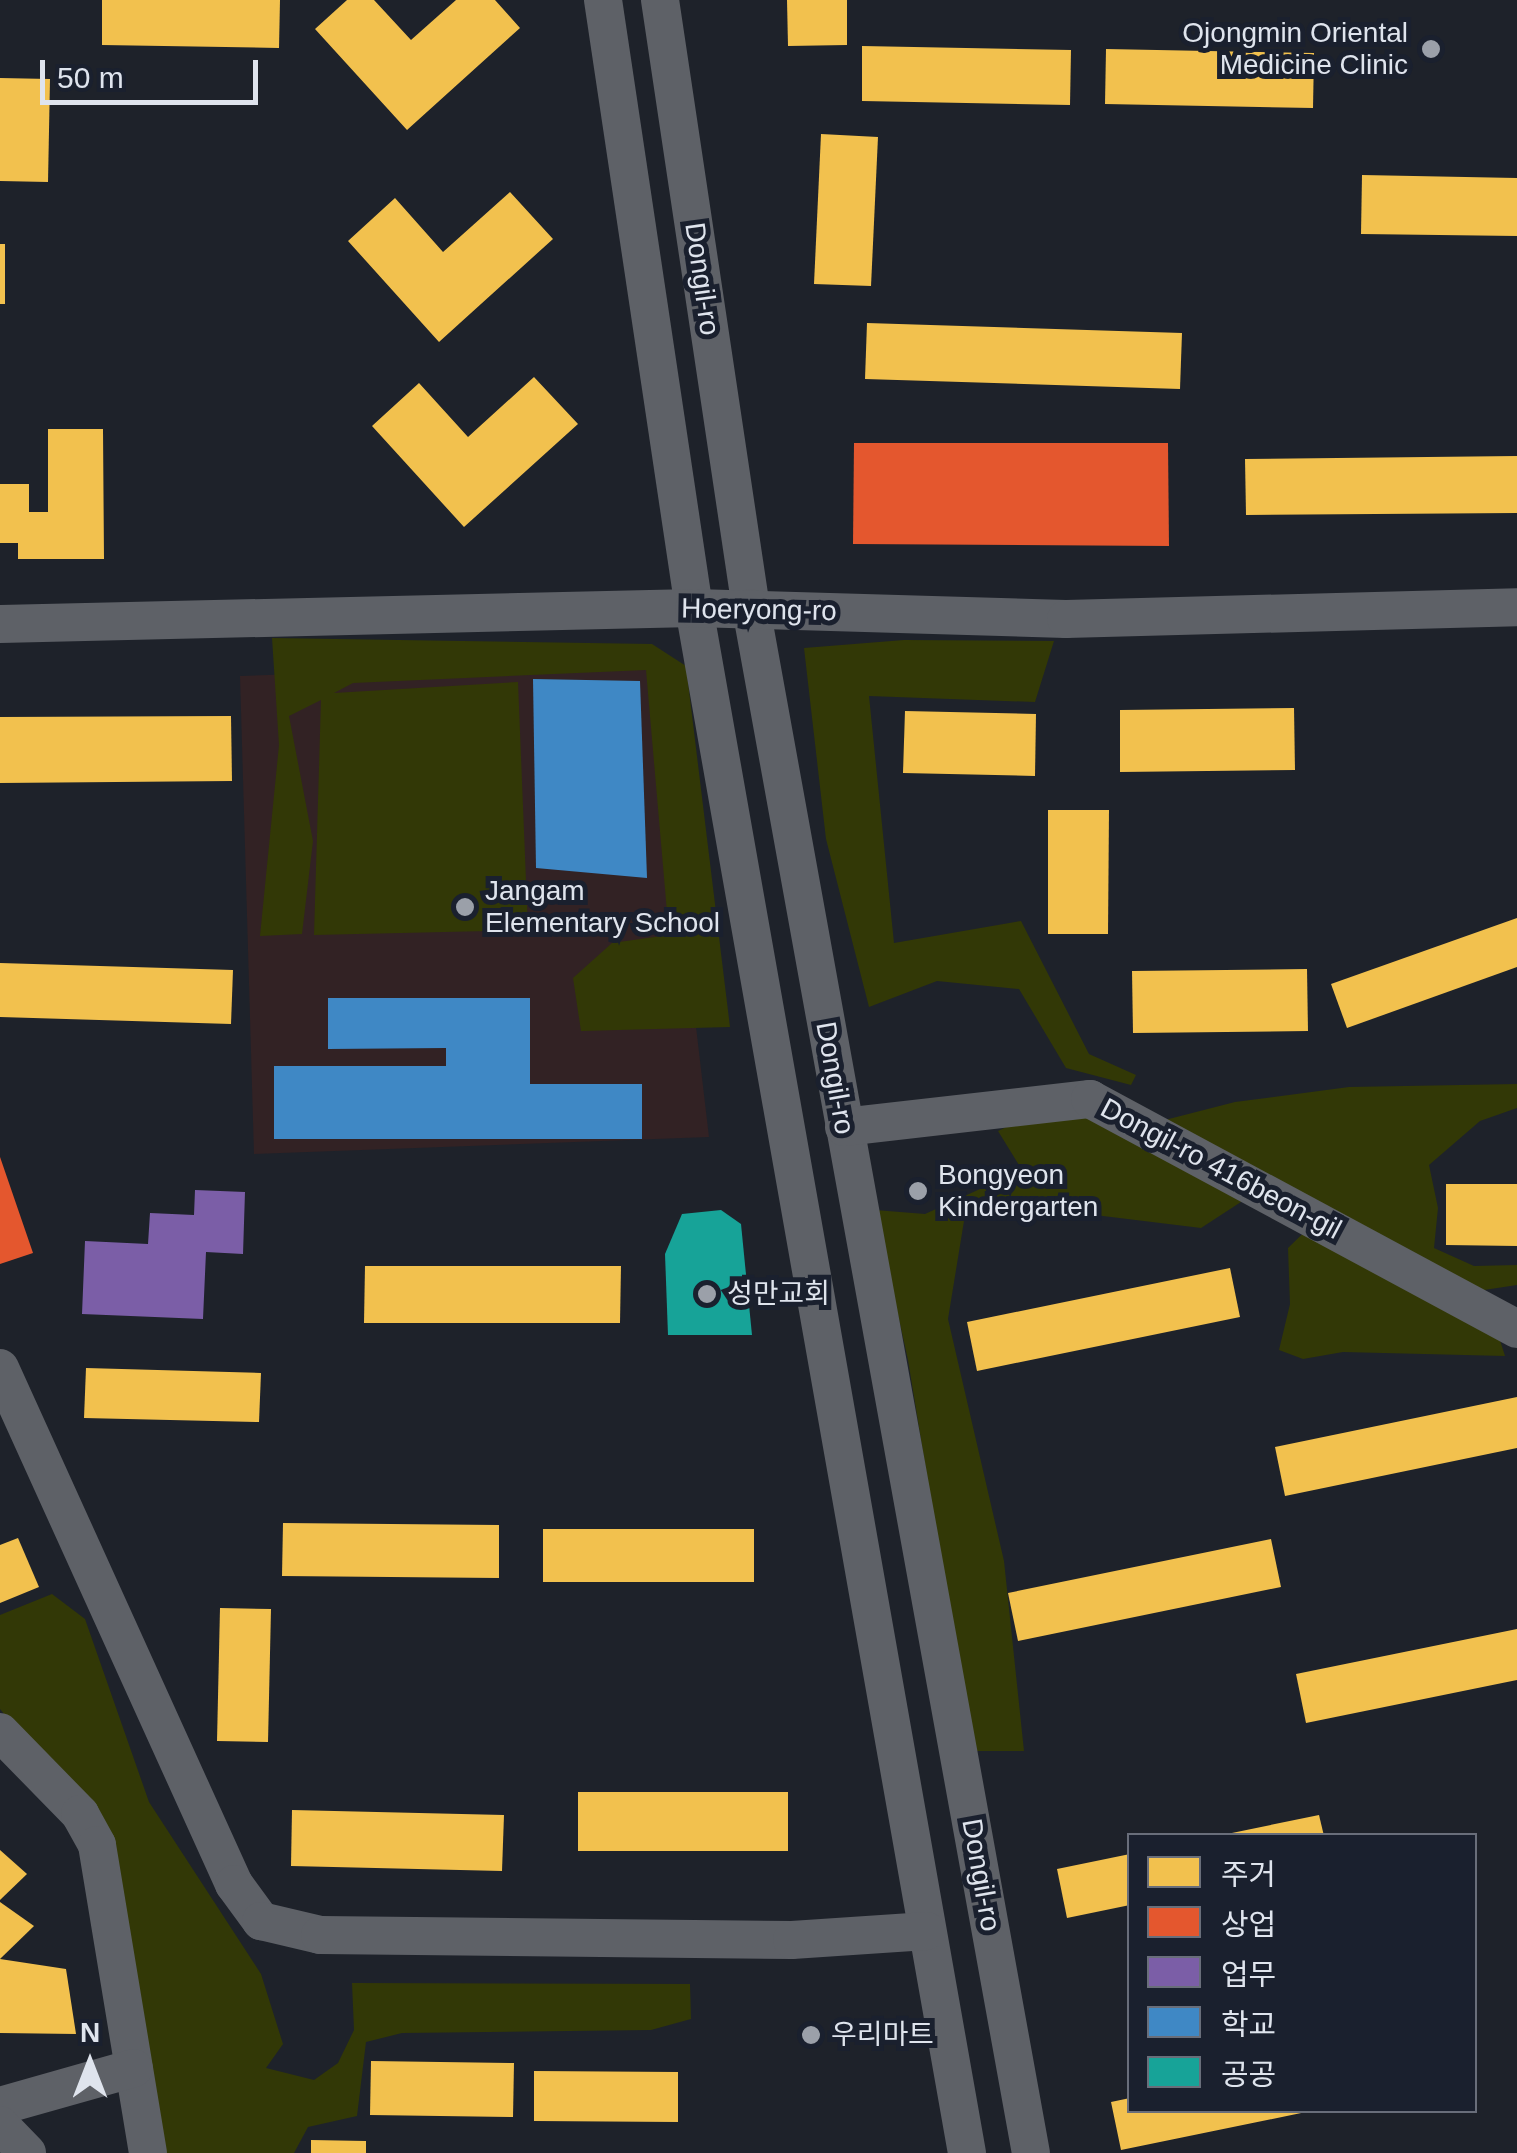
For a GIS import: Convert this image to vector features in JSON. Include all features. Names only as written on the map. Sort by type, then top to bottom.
[{"type":"street","name":"Dongil-ro","points":[[602,0],[694,608],[967,2153]]},
{"type":"street","name":"Dongil-ro","points":[[660,0],[751,608],[1031,2153]]},
{"type":"street","name":"Hoeryong-ro","points":[[0,624],[694,608],[1066,619],[1517,607]]},
{"type":"street","name":"Dongil-ro 416beon-gil","points":[[844,1127],[1090,1099],[1517,1329]]},
{"type":"street","points":[[0,1368],[234,1884],[261,1920],[320,1936],[746,1941],[927,1931]]},
{"type":"street","points":[[0,1732],[80,1814],[97,1845],[148,2153]]},
{"type":"street","points":[[0,2106],[134,2068]]},
{"type":"street","points":[[0,2126],[27,2153]]},
{"type":"shaded area","name":"Jangam Elementary School","points":[[653,662],[709,1137],[254,1154],[240,676]]},
{"type":"green space","points":[[272,638],[652,644],[686,666],[730,1027],[581,1031],[573,978],[612,943],[669,935],[646,670],[353,683],[334,693],[518,682],[528,930],[314,935],[321,700],[289,716],[313,841],[302,934],[260,936],[279,745]]},
{"type":"green space","points":[[904,640],[1054,641],[1035,702],[869,696],[894,943],[1021,921],[1089,1054],[1136,1075],[1131,1085],[1066,1068],[1019,989],[937,981],[869,1007],[826,839],[804,648]]},
{"type":"green space","points":[[1517,1084],[1517,1108],[1480,1121],[1429,1165],[1438,1208],[1434,1248],[1474,1266],[1517,1265],[1517,1285],[1484,1290],[1505,1356],[1343,1352],[1303,1359],[1279,1350],[1290,1304],[1288,1248],[1326,1211],[1264,1187],[1201,1228],[1054,1210],[996,1211],[964,1221],[948,1319],[1004,1561],[1024,1751],[972,1751],[908,1360],[875,1210],[925,1214],[1022,1170],[998,1131],[1088,1088],[1161,1121],[1235,1102],[1349,1087]]},
{"type":"green space","points":[[52,1594],[85,1619],[149,1802],[261,1974],[283,2044],[266,2068],[314,2080],[338,2063],[354,2030],[352,1983],[690,1984],[691,2019],[651,2030],[402,2033],[366,2042],[357,2116],[308,2127],[294,2153],[161,2153],[108,1843],[0,1709],[0,1615]]},
{"type":"building: 주거","points":[[102,0],[280,0],[279,48],[102,45]]},
{"type":"building: 주거","points":[[347,0],[374,0],[411,40],[456,0],[495,0],[520,28],[407,130],[315,29]]},
{"type":"building: 주거","points":[[787,0],[847,0],[847,45],[788,46]]},
{"type":"building: 주거","points":[[862,46],[1071,50],[1070,105],[862,101]]},
{"type":"building: 주거","points":[[1106,49],[1314,53],[1313,108],[1105,104]]},
{"type":"building: 주거","points":[[0,78],[50,79],[48,182],[0,181]]},
{"type":"building: 주거","points":[[821,134],[878,137],[871,286],[814,284]]},
{"type":"building: 주거","points":[[1362,175],[1517,178],[1517,236],[1361,234]]},
{"type":"building: 주거","points":[[510,192],[553,239],[439,342],[348,241],[395,198],[443,252]]},
{"type":"building: 주거","points":[[0,244],[5,244],[5,304],[0,304]]},
{"type":"building: 주거","points":[[867,323],[1182,333],[1180,389],[865,379]]},
{"type":"building: 주거","points":[[534,377],[578,424],[464,527],[372,426],[419,383],[468,437]]},
{"type":"building: 주거","points":[[48,429],[103,429],[104,559],[18,559],[18,543],[0,543],[0,484],[29,484],[29,512],[48,512]]},
{"type":"building: 주거","points":[[1517,456],[1517,513],[1246,515],[1245,459]]},
{"type":"building: 주거","points":[[1294,708],[1295,770],[1120,772],[1120,710]]},
{"type":"building: 주거","points":[[905,711],[1036,714],[1035,776],[903,773]]},
{"type":"building: 주거","points":[[231,716],[232,781],[0,783],[0,717]]},
{"type":"building: 주거","points":[[1048,810],[1109,810],[1108,934],[1048,934]]},
{"type":"building: 주거","points":[[1517,918],[1517,967],[1347,1028],[1331,984]]},
{"type":"building: 주거","points":[[0,963],[233,970],[231,1024],[0,1017]]},
{"type":"building: 주거","points":[[1307,969],[1308,1031],[1133,1033],[1132,971]]},
{"type":"building: 주거","points":[[1446,1184],[1517,1184],[1517,1246],[1446,1245]]},
{"type":"building: 주거","points":[[365,1266],[621,1266],[620,1323],[364,1323]]},
{"type":"building: 주거","points":[[1230,1268],[1240,1317],[977,1371],[967,1322]]},
{"type":"building: 주거","points":[[86,1368],[261,1373],[259,1422],[84,1418]]},
{"type":"building: 주거","points":[[1517,1397],[1517,1448],[1285,1496],[1275,1447]]},
{"type":"building: 주거","points":[[283,1523],[499,1525],[499,1578],[282,1576]]},
{"type":"building: 주거","points":[[543,1529],[754,1529],[754,1582],[543,1582]]},
{"type":"building: 주거","points":[[18,1538],[39,1587],[0,1603],[0,1545]]},
{"type":"building: 주거","points":[[1271,1539],[1281,1587],[1018,1641],[1008,1593]]},
{"type":"building: 주거","points":[[220,1608],[271,1609],[268,1742],[217,1741]]},
{"type":"building: 주거","points":[[1517,1629],[1517,1680],[1306,1723],[1296,1674]]},
{"type":"building: 주거","points":[[578,1792],[788,1792],[788,1851],[578,1851]]},
{"type":"building: 주거","points":[[292,1810],[504,1815],[502,1871],[291,1866]]},
{"type":"building: 주거","points":[[1319,1815],[1323,1833],[1232,1833]]},
{"type":"building: 주거","points":[[0,1850],[27,1874],[0,1900]]},
{"type":"building: 주거","points":[[1127,1855],[1127,1906],[1067,1918],[1057,1869]]},
{"type":"building: 주거","points":[[0,1902],[34,1926],[0,1959]]},
{"type":"building: 주거","points":[[0,1959],[66,1969],[76,2034],[0,2033]]},
{"type":"building: 주거","points":[[371,2061],[514,2063],[513,2117],[370,2115]]},
{"type":"building: 주거","points":[[534,2071],[678,2072],[678,2122],[534,2121]]},
{"type":"building: 주거","points":[[1127,2099],[1127,2113],[1301,2113],[1121,2150],[1111,2102]]},
{"type":"building: 주거","points":[[311,2140],[366,2141],[366,2153],[311,2153]]},
{"type":"building: 상업","points":[[854,443],[1168,443],[1169,546],[853,544]]},
{"type":"building: 상업","points":[[0,1157],[33,1253],[0,1264]]},
{"type":"building: 업무","points":[[195,1190],[245,1192],[243,1254],[206,1252],[203,1319],[82,1314],[85,1241],[148,1244],[150,1213],[194,1215]]},
{"type":"building: 학교","points":[[533,679],[640,681],[647,878],[536,868]]},
{"type":"building: 학교","points":[[328,998],[530,998],[530,1084],[642,1084],[642,1139],[274,1139],[274,1066],[446,1066],[446,1048],[328,1049]]},
{"type":"building: 공공","name":"성만교회","points":[[721,1210],[741,1224],[752,1335],[668,1335],[665,1254],[682,1214]]},
{"type":"place","name":"Ojongmin Oriental Medicine Clinic","points":[[1431,49]]},
{"type":"place","name":"Jangam Elementary School","points":[[465,907]]},
{"type":"place","name":"Bongyeon Kindergarten","points":[[918,1191]]},
{"type":"place","name":"성만교회","points":[[707,1294]]},
{"type":"place","name":"우리마트","points":[[811,2035]]}]
